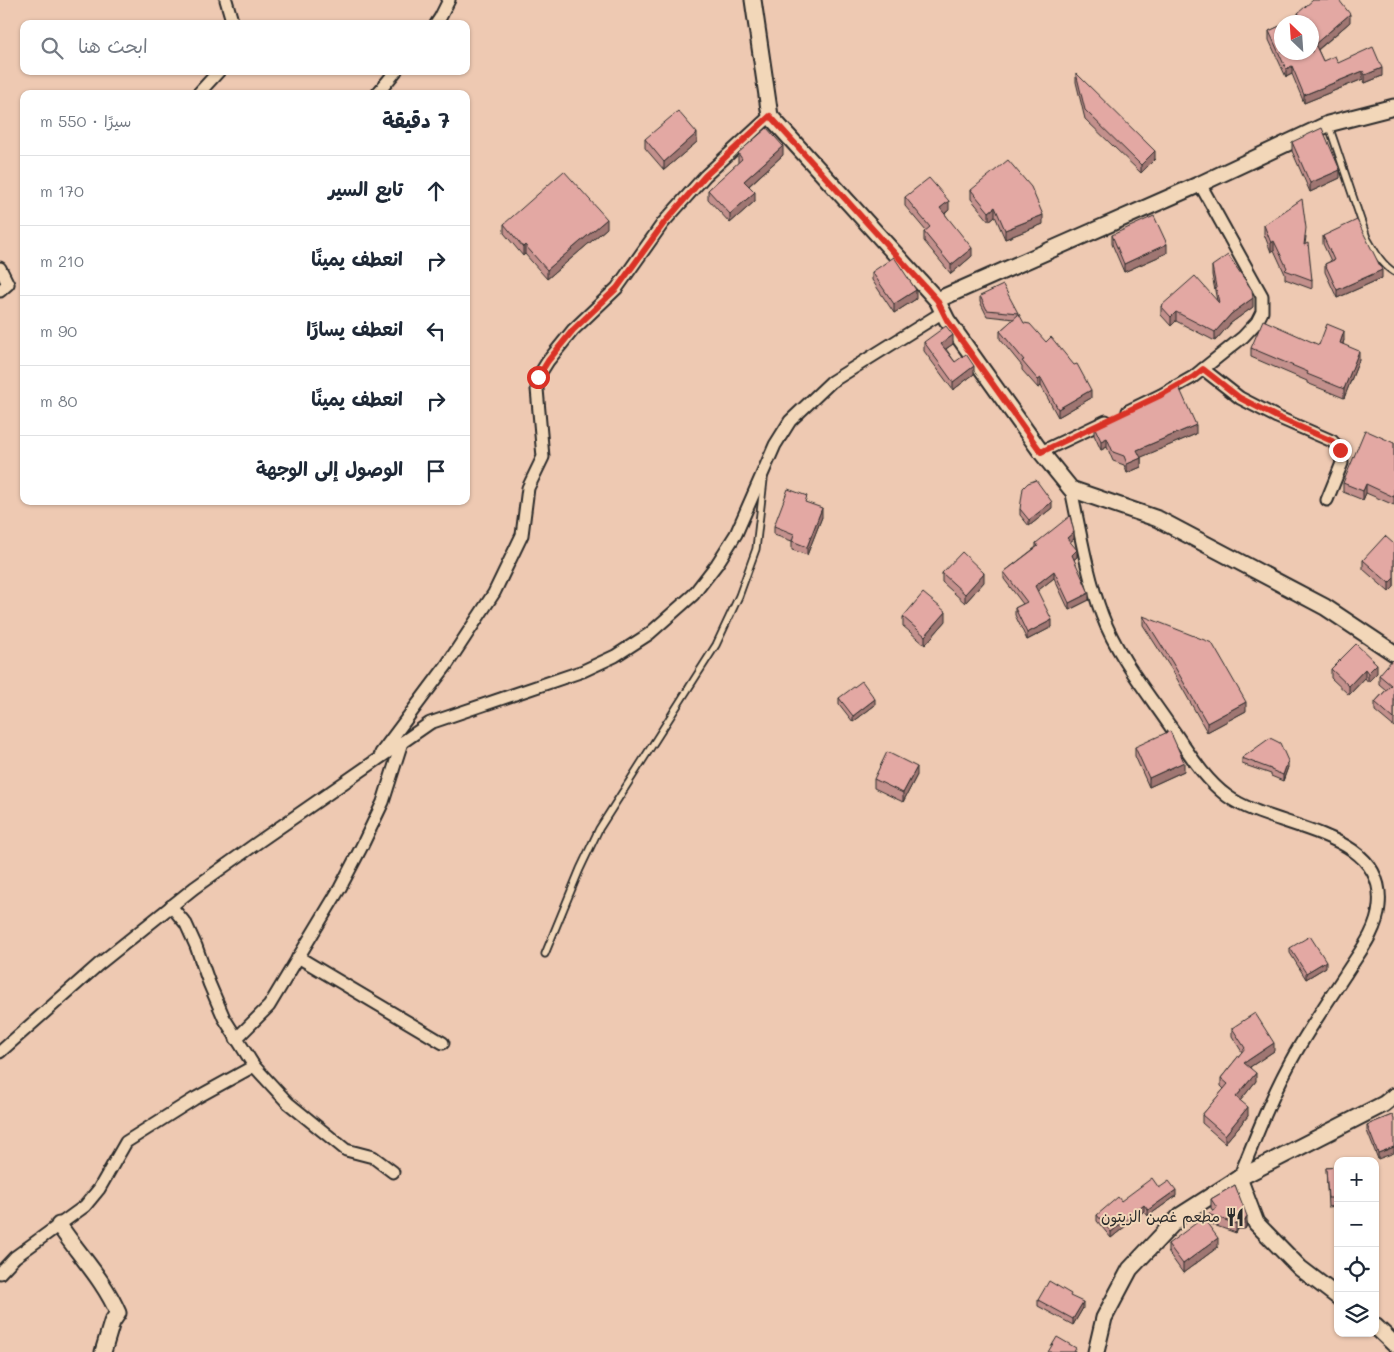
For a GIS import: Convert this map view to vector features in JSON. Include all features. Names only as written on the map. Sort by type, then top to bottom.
[{"type":"street","points":[[226,0],[232,20]]},
{"type":"street","points":[[439,20],[450,0]]},
{"type":"street","points":[[753,0],[770,116],[940,306],[1041,452],[1071,489],[1091,579],[1102,616],[1120,652],[1209,781],[1230,798],[1255,811],[1342,842],[1360,855],[1372,868],[1378,883],[1379,907],[1372,932],[1295,1054],[1263,1118],[1239,1178],[1256,1224],[1300,1268],[1334,1294]]},
{"type":"street","points":[[202,90],[216,75]]},
{"type":"street","points":[[380,90],[393,75]]},
{"type":"street","points":[[0,1052],[98,965],[171,906],[257,843],[430,723],[583,671],[615,656],[649,634],[693,595],[717,564],[736,534],[775,445],[790,421],[831,382],[940,306],[1328,124],[1394,107]]},
{"type":"street","points":[[376,760],[446,666],[489,601],[522,535],[528,488],[543,457],[536,389],[538,377],[573,330],[617,288],[664,223],[705,176],[770,116]]},
{"type":"street","points":[[1041,452],[1161,395],[1193,377],[1243,337],[1257,322],[1262,312],[1262,296],[1200,184]]},
{"type":"street","points":[[0,268],[8,284],[0,291]]},
{"type":"street","points":[[1203,369],[1240,398],[1277,417],[1332,441],[1340,450],[1342,463],[1327,500]]},
{"type":"street","points":[[1071,489],[1158,519],[1325,607],[1394,652]]},
{"type":"street","points":[[236,1039],[268,1006],[340,888],[383,802],[402,742]]},
{"type":"street","points":[[171,906],[186,924],[224,1018],[254,1066],[288,1103],[346,1150],[373,1157],[393,1172]]},
{"type":"street","points":[[298,957],[443,1044]]},
{"type":"street","points":[[0,1273],[16,1257],[85,1206],[99,1189],[126,1142],[194,1099],[254,1066]]},
{"type":"street","points":[[1096,1352],[1104,1318],[1130,1270],[1181,1215],[1239,1178],[1384,1104],[1394,1096]]},
{"type":"street","points":[[59,1225],[76,1251],[100,1279],[118,1313],[112,1322],[103,1352]]},
{"type":"street","points":[[1379,1330],[1394,1344]]},
{"type":"lane","points":[[1328,124],[1367,238],[1375,252],[1388,268],[1394,272]]},
{"type":"lane","points":[[545,954],[580,869],[600,829],[716,645],[739,596],[756,549],[766,464]]},
{"type":"building","points":[[1313,0],[1339,0],[1350,14],[1319,41],[1319,15],[1300,15],[1298,13]]},
{"type":"building","points":[[1274,29],[1274,42],[1269,31]]},
{"type":"building","points":[[1373,47],[1382,68],[1365,75],[1363,71],[1304,95],[1292,66],[1286,69],[1282,60],[1319,60],[1319,52],[1323,61],[1335,56],[1338,63]]},
{"type":"building","points":[[1076,73],[1155,151],[1141,165],[1085,110]]},
{"type":"building","points":[[678,111],[697,133],[664,162],[645,139]]},
{"type":"building","points":[[767,128],[783,146],[744,181],[755,192],[730,214],[708,190],[742,159],[738,153]]},
{"type":"building","points":[[1322,128],[1340,170],[1310,183],[1292,142]]},
{"type":"building","points":[[1008,160],[1031,187],[1043,215],[1005,230],[995,207],[989,212],[971,190]]},
{"type":"building","points":[[564,171],[607,219],[547,270],[525,245],[523,247],[504,224]]},
{"type":"building","points":[[929,178],[949,201],[940,208],[972,248],[951,265],[924,232],[930,227],[905,197]]},
{"type":"building","points":[[1302,199],[1306,228],[1304,245],[1308,243],[1312,280],[1285,270],[1287,268],[1274,241],[1271,243],[1264,225]]},
{"type":"building","points":[[1154,216],[1167,244],[1124,264],[1112,235]]},
{"type":"building","points":[[1357,220],[1382,270],[1337,290],[1325,264],[1334,260],[1323,236]]},
{"type":"building","points":[[1228,255],[1252,290],[1253,298],[1231,314],[1215,332],[1176,312],[1171,317],[1161,306],[1195,276],[1219,303],[1212,266]]},
{"type":"building","points":[[894,257],[916,290],[894,304],[872,272]]},
{"type":"building","points":[[1003,285],[1018,313],[987,310],[980,296]]},
{"type":"building","points":[[1019,314],[1024,323],[1030,324],[1046,342],[1051,337],[1074,365],[1077,364],[1091,390],[1058,409],[1041,378],[1038,380],[1000,331]]},
{"type":"building","points":[[1263,320],[1319,345],[1327,324],[1344,331],[1340,343],[1359,351],[1344,389],[1251,348]]},
{"type":"building","points":[[946,326],[953,335],[941,344],[955,362],[966,354],[974,366],[953,382],[924,342]]},
{"type":"building","points":[[1178,385],[1196,425],[1137,450],[1141,458],[1127,464],[1124,456],[1113,452],[1107,438],[1101,441],[1094,426],[1157,397]]},
{"type":"building","points":[[1365,430],[1394,443],[1394,497],[1366,484],[1363,491],[1343,483]]},
{"type":"building","points":[[1036,480],[1052,502],[1029,520],[1020,509],[1023,488],[1028,483]]},
{"type":"building","points":[[788,489],[807,496],[805,502],[822,508],[807,547],[792,541],[794,534],[774,526]]},
{"type":"building","points":[[1070,516],[1074,532],[1067,538],[1077,550],[1072,555],[1089,593],[1069,603],[1054,571],[1035,586],[1052,620],[1027,633],[1015,608],[1027,602],[1004,572],[1038,546],[1036,543]]},
{"type":"building","points":[[1385,536],[1394,544],[1394,578],[1389,583],[1363,560]]},
{"type":"building","points":[[962,552],[984,573],[965,594],[942,573]]},
{"type":"building","points":[[923,593],[946,612],[925,636],[903,617]]},
{"type":"building","points":[[1143,616],[1212,643],[1246,702],[1207,723]]},
{"type":"building","points":[[1356,644],[1377,664],[1368,673],[1365,669],[1349,686],[1331,669]]},
{"type":"building","points":[[1392,660],[1394,662],[1394,719],[1375,702],[1391,685],[1379,675]]},
{"type":"building","points":[[862,681],[875,699],[853,716],[839,698]]},
{"type":"building","points":[[1170,731],[1184,762],[1149,778],[1135,747]]},
{"type":"building","points":[[1270,738],[1280,743],[1288,761],[1283,775],[1242,758]]},
{"type":"building","points":[[887,752],[917,767],[903,793],[874,779]]},
{"type":"building","points":[[1310,936],[1326,961],[1306,973],[1290,948]]},
{"type":"building","points":[[1255,1013],[1274,1043],[1244,1063],[1256,1073],[1236,1097],[1248,1107],[1225,1135],[1202,1115],[1228,1084],[1221,1078],[1245,1048],[1232,1028]]},
{"type":"building","points":[[1392,1115],[1394,1119],[1394,1147],[1378,1153],[1367,1125]]},
{"type":"building","points":[[1334,1167],[1334,1198],[1328,1198],[1326,1168]]},
{"type":"building","points":[[1152,1178],[1159,1188],[1169,1181],[1176,1190],[1148,1210],[1144,1205],[1111,1232],[1097,1215],[1118,1197],[1121,1201]]},
{"type":"building","points":[[1235,1185],[1247,1216],[1245,1221],[1238,1220],[1236,1224],[1208,1214],[1217,1208],[1211,1199]]},
{"type":"building","points":[[1203,1218],[1218,1238],[1183,1264],[1168,1244]]},
{"type":"building","points":[[1049,1281],[1071,1294],[1070,1296],[1083,1302],[1073,1319],[1038,1300]]},
{"type":"building","points":[[1057,1337],[1076,1348],[1074,1352],[1048,1352]]},
{"type":"place","name":"مطعم غصن الزيتون","points":[[1235,1217]]},
{"type":"route","points":[[538,377],[548,361],[573,330],[617,288],[664,223],[705,176],[770,116],[937,300],[947,320],[1041,452],[1161,395],[1193,377],[1203,369],[1240,398],[1277,417],[1332,441],[1340,450]]}]
